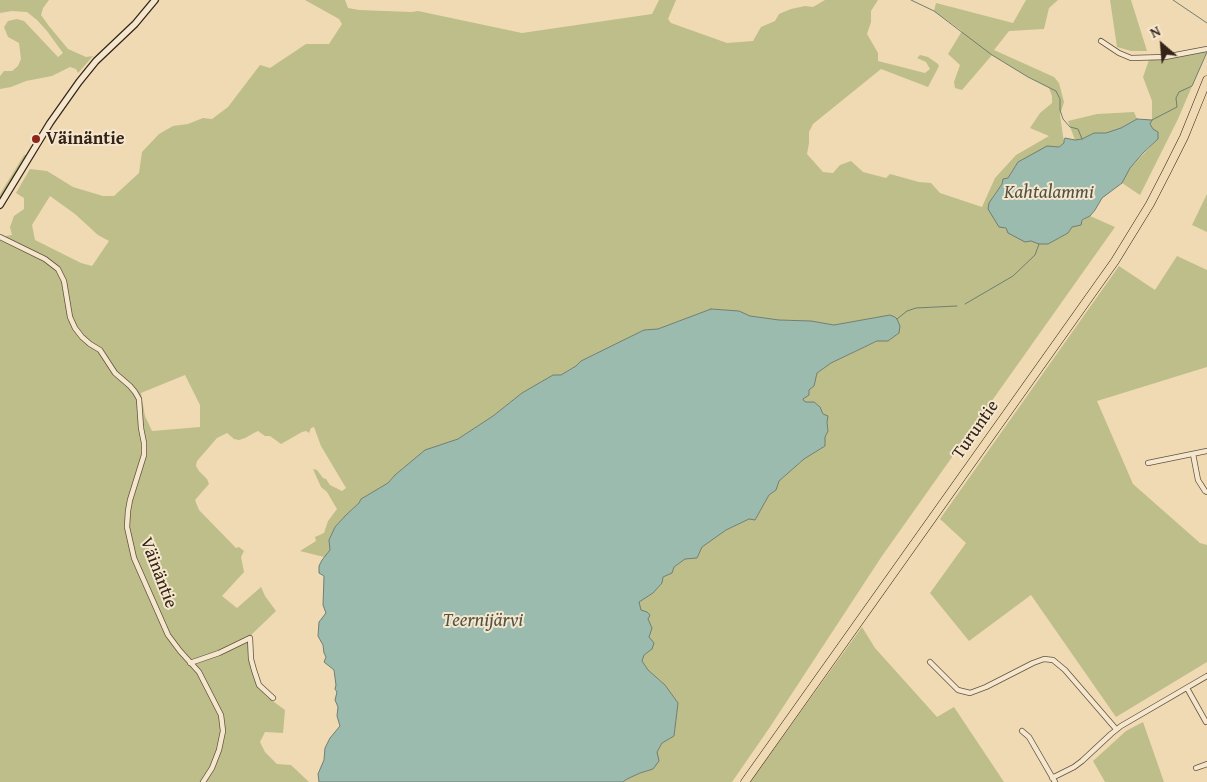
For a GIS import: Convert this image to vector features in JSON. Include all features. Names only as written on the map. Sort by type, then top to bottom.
[{"type":"highway","name":"Turuntie","points":[[745,782],[1115,261],[1150,204],[1167,171],[1184,137],[1207,80]]},
{"type":"street","points":[[0,205],[50,123],[79,82],[96,61],[135,24],[155,0]]},
{"type":"street","points":[[1101,41],[1119,53],[1131,58],[1165,57],[1207,49]]},
{"type":"street","name":"Väinäntie","points":[[0,237],[45,259],[58,270],[64,281],[70,317],[75,328],[86,341],[100,350],[114,373],[130,386],[139,399],[144,455],[130,500],[127,526],[131,549],[168,635],[198,672],[221,714],[223,731],[219,750],[212,768],[203,782]]},
{"type":"street","points":[[1148,463],[1207,451]]},
{"type":"street","points":[[1193,454],[1198,480],[1207,492]]},
{"type":"street","points":[[190,663],[219,653],[250,638],[251,659],[259,685],[273,698]]},
{"type":"street","points":[[930,662],[958,690],[970,693],[1033,663],[1053,660],[1065,670],[1116,729]]},
{"type":"street","points":[[1022,731],[1029,737],[1054,780],[1082,760],[1116,729],[1207,676]]},
{"type":"street","points":[[1187,688],[1206,722]]},
{"type":"street","points":[[1196,768],[1207,764]]},
{"type":"green space","points":[[0,0],[49,0],[43,8],[41,15],[49,26],[68,49],[86,57],[93,56],[78,73],[76,69],[70,67],[52,76],[0,89],[0,76],[4,71],[12,71],[18,66],[21,59],[19,43],[8,37],[4,27],[8,21],[17,19],[24,21],[58,57],[63,53],[47,31],[27,12],[12,11],[0,13]]},
{"type":"green space","points":[[305,0],[345,0],[348,8],[359,10],[418,11],[522,33],[652,14],[659,0],[676,0],[668,19],[671,23],[727,43],[753,41],[761,27],[775,21],[779,14],[791,9],[805,6],[813,7],[825,0],[878,0],[871,11],[871,22],[867,34],[878,53],[878,61],[925,73],[930,69],[926,62],[917,58],[920,55],[928,57],[939,66],[928,87],[881,69],[813,124],[809,132],[807,154],[823,172],[833,173],[840,165],[851,161],[863,172],[886,178],[890,174],[919,182],[931,183],[940,193],[982,207],[995,178],[1016,155],[1049,136],[1030,128],[1040,113],[1052,103],[1052,96],[1049,88],[992,55],[962,90],[955,88],[954,82],[960,65],[948,54],[962,31],[934,11],[936,3],[1013,23],[1026,0],[1058,0],[1049,8],[1044,29],[1009,31],[994,50],[1054,77],[1059,83],[1064,102],[1060,115],[1064,143],[1018,162],[1008,178],[1003,179],[1002,184],[992,198],[1006,228],[1039,244],[1048,244],[1068,233],[1072,227],[1090,216],[1115,227],[882,556],[732,782],[623,782],[653,769],[657,752],[662,743],[674,736],[678,703],[665,685],[648,670],[642,661],[644,655],[652,649],[649,637],[652,628],[647,612],[641,611],[638,602],[653,593],[662,583],[663,577],[672,573],[674,567],[685,559],[697,558],[702,547],[726,530],[749,519],[755,520],[769,495],[776,490],[779,481],[804,459],[825,446],[825,437],[828,431],[827,422],[820,407],[814,402],[806,402],[803,399],[808,390],[814,386],[817,373],[831,363],[878,341],[888,341],[899,333],[895,317],[890,315],[834,325],[811,321],[779,320],[750,316],[739,311],[711,309],[658,329],[644,330],[581,361],[561,375],[553,375],[522,393],[493,416],[458,439],[425,450],[388,483],[361,499],[335,527],[329,540],[330,550],[324,557],[300,551],[316,541],[315,537],[324,533],[328,521],[337,509],[327,492],[321,487],[313,469],[317,470],[330,485],[342,491],[346,488],[321,446],[314,427],[311,428],[309,433],[306,431],[302,432],[281,444],[270,436],[265,436],[258,431],[239,440],[234,439],[227,433],[217,438],[197,461],[196,466],[209,484],[195,500],[199,510],[236,548],[239,547],[244,551],[241,557],[244,572],[222,596],[237,608],[261,587],[276,611],[249,637],[249,658],[258,686],[266,696],[285,710],[283,733],[265,732],[260,742],[265,752],[277,764],[291,765],[309,782],[0,782],[0,237],[12,235],[10,227],[14,216],[24,209],[24,198],[16,193],[30,169],[47,171],[73,187],[103,196],[114,196],[139,173],[142,152],[159,134],[173,126],[188,124],[203,118],[212,119],[228,107],[260,65],[270,68],[306,44],[329,44],[342,24],[339,19]],"holes":[[[50,196],[75,214],[98,235],[109,241],[92,266],[81,263],[35,240],[32,225]],[[185,375],[200,405],[200,427],[152,431],[145,416],[141,393]]]},
{"type":"green space","points":[[1110,0],[1131,0],[1147,51],[1131,51],[1117,47]]},
{"type":"green space","points":[[1207,51],[1178,119],[1140,195],[1122,183],[1130,168],[1158,139],[1150,124],[1152,120],[1152,101],[1143,77],[1149,60]]},
{"type":"green space","points":[[1134,112],[1137,119],[1121,128],[1106,133],[1094,133],[1075,140],[1068,121],[1097,114]]},
{"type":"green space","points":[[24,155],[27,155],[27,158],[0,201],[0,194]]},
{"type":"green space","points":[[1207,194],[1207,232],[1192,225]]},
{"type":"green space","points":[[1177,256],[1207,270],[1207,367],[1097,401],[1133,484],[1200,543],[1207,545],[1207,662],[1116,717],[1031,595],[969,641],[930,593],[966,543],[940,519],[1119,266],[1155,290]]},
{"type":"green space","points":[[862,627],[875,648],[937,717],[954,707],[1004,782],[750,782]]},
{"type":"green space","points":[[1143,722],[1164,782],[1105,782],[1093,761],[1126,731]]},
{"type":"water","name":"Kahtalammi","points":[[1137,119],[1152,120],[1150,124],[1158,132],[1158,139],[1130,168],[1122,183],[1102,198],[1090,216],[1082,220],[1081,225],[1072,227],[1068,233],[1048,244],[1039,244],[1031,241],[1025,242],[1008,233],[1006,228],[999,227],[988,209],[989,203],[1002,184],[1003,179],[1008,178],[1018,162],[1047,146],[1059,147],[1064,143],[1065,138],[1075,140],[1094,133],[1106,133],[1121,128]]},
{"type":"water","name":"Teernijärvi","points":[[711,309],[739,311],[750,316],[779,320],[811,321],[834,325],[890,315],[897,319],[900,326],[899,333],[888,341],[877,341],[831,363],[817,373],[814,386],[809,390],[809,395],[803,399],[806,402],[814,402],[820,407],[823,414],[828,416],[825,446],[804,459],[779,481],[776,490],[769,495],[755,520],[749,519],[726,530],[702,547],[697,558],[685,559],[674,567],[672,573],[663,577],[662,583],[653,593],[639,602],[641,610],[650,615],[648,619],[652,628],[649,637],[654,643],[652,649],[644,655],[642,661],[648,670],[665,685],[678,703],[674,736],[662,743],[657,752],[659,761],[653,769],[623,782],[319,782],[318,774],[324,760],[325,748],[330,738],[340,726],[337,716],[338,707],[335,700],[337,692],[335,689],[334,670],[324,662],[326,657],[318,636],[319,622],[326,613],[323,605],[324,576],[319,573],[319,566],[330,550],[329,540],[335,527],[361,499],[388,483],[425,450],[458,439],[493,416],[522,393],[553,375],[561,375],[581,361],[644,330],[658,329]]},
{"type":"waterway","points":[[911,0],[934,11],[992,55],[1028,77],[1056,91],[1060,99],[1060,110],[1063,119],[1070,127],[1078,129],[1082,139]]},
{"type":"waterway","points":[[1173,0],[1207,23]]},
{"type":"waterway","points":[[1152,120],[1177,107],[1176,98],[1179,92],[1192,86],[1207,52]]},
{"type":"waterway","points":[[965,304],[1013,276],[1035,255],[1039,244]]},
{"type":"waterway","points":[[897,319],[907,311],[916,308],[957,306]]},
{"type":"place","name":"Väinäntie","points":[[36,139]]}]
